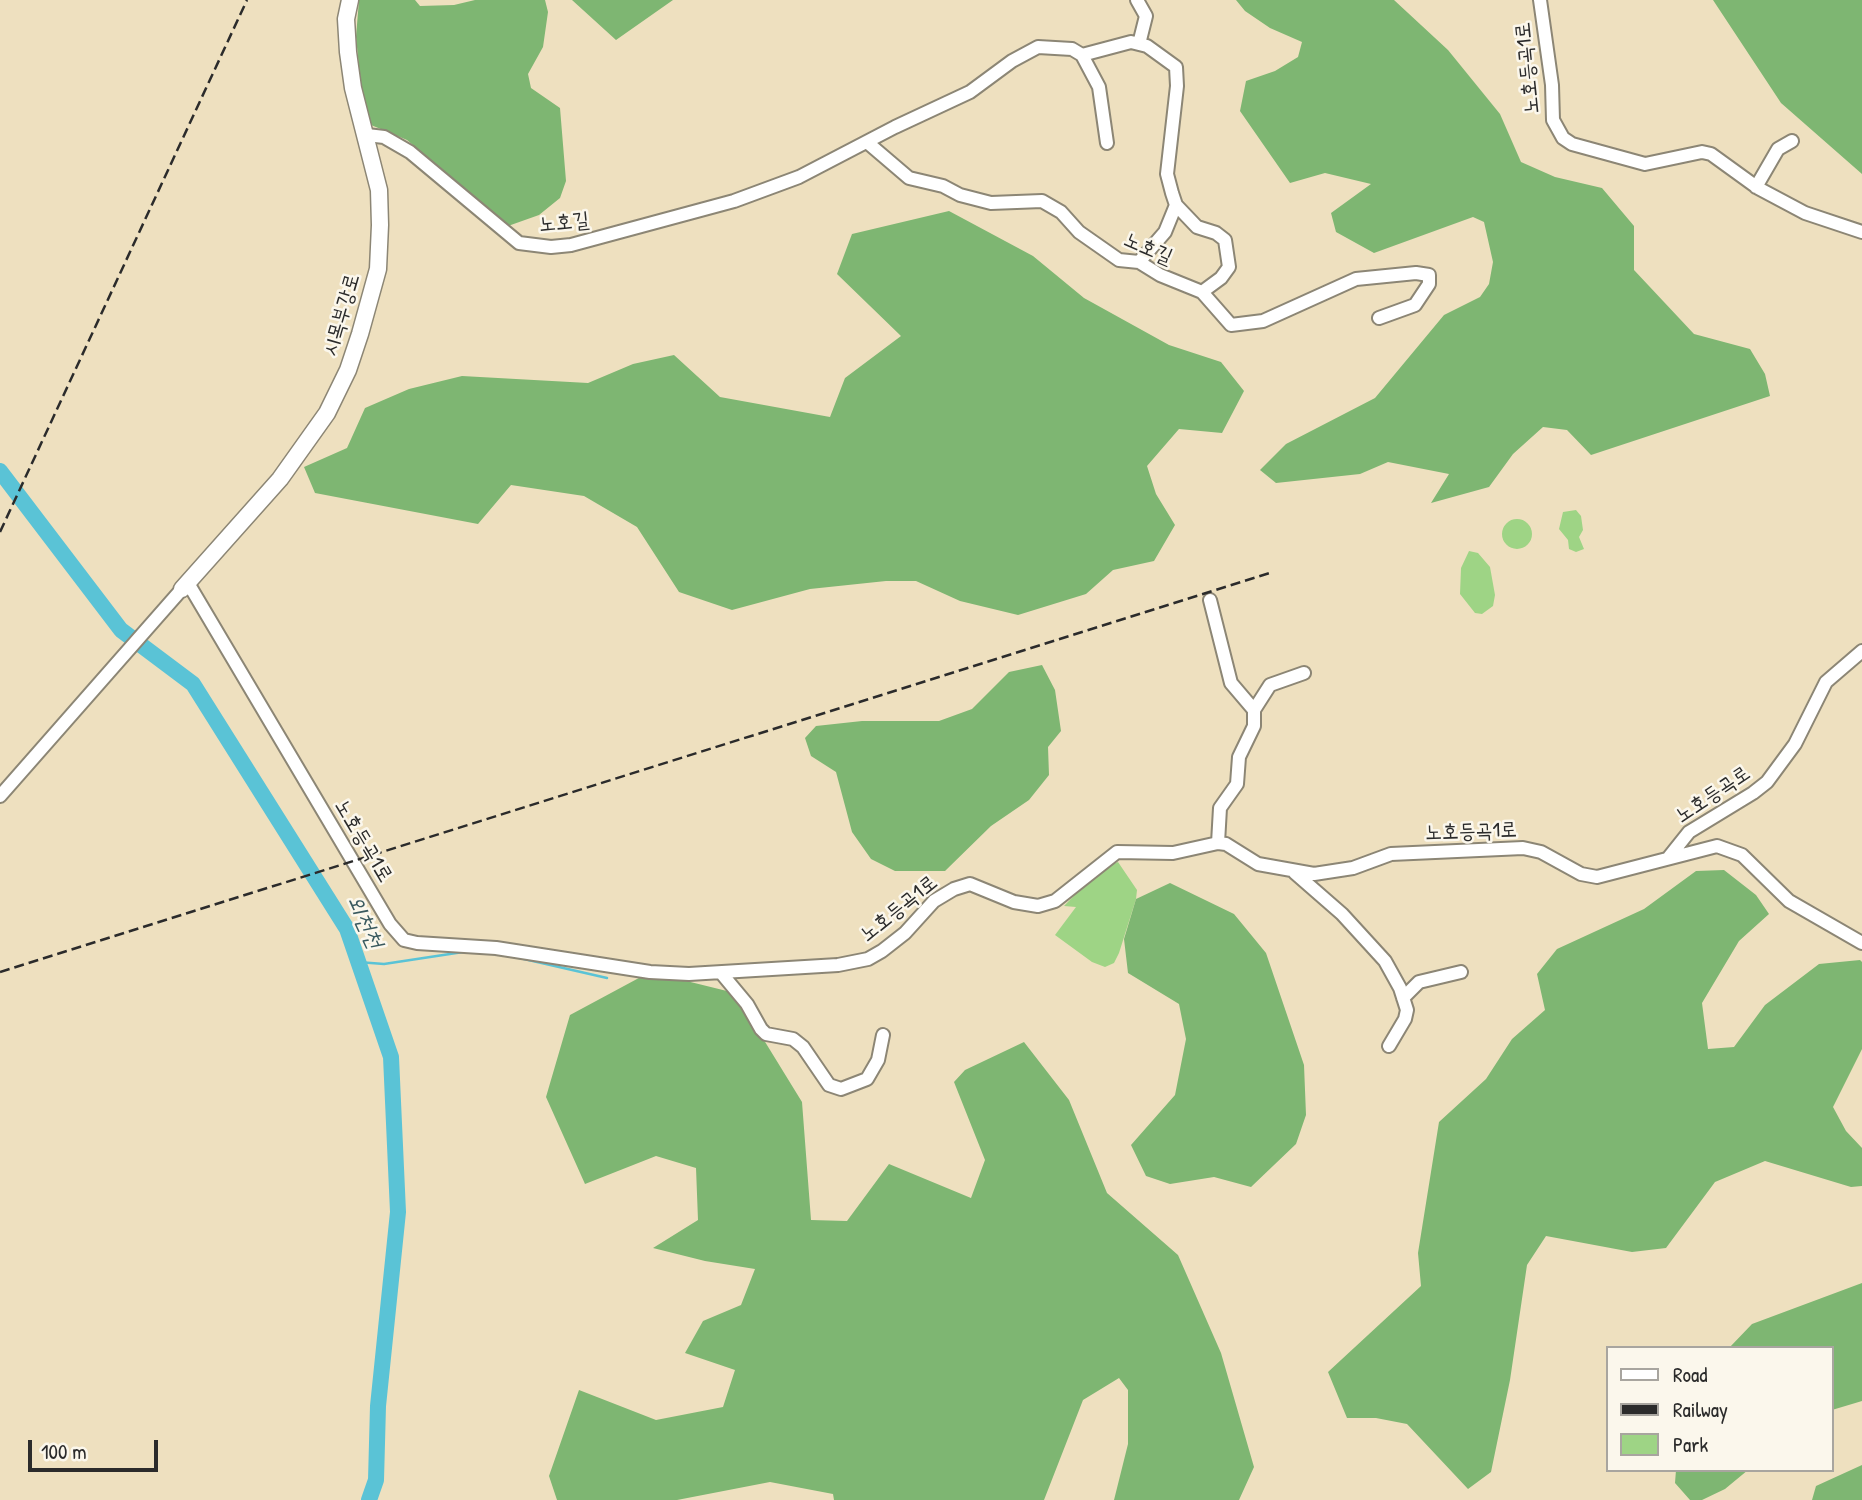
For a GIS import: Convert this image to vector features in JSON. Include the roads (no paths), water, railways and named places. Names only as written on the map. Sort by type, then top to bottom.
[{"type":"main road","name":"시목부강로","points":[[185,586],[280,479],[327,413],[348,370],[377,269],[379,190],[353,88],[346,19],[350,0]]},
{"type":"street","points":[[1136,0],[1146,16],[1139,44]]},
{"type":"street","name":"노호등곡1로","points":[[1540,0],[1552,85],[1553,120],[1563,138],[1572,144],[1645,164],[1657,164],[1703,152],[1711,154],[1756,187],[1805,213],[1862,232]]},
{"type":"street","points":[[1107,143],[1100,109],[1099,87],[1082,55],[1118,43],[1139,44],[1159,52],[1176,67],[1177,86],[1167,174],[1176,205],[1165,232],[1139,262]]},
{"type":"street","name":"노호길","points":[[367,135],[384,137],[410,152],[519,243],[551,247],[602,239],[734,201],[802,176],[970,92],[1003,67],[1038,47],[1072,49],[1082,55]]},
{"type":"street","points":[[1756,187],[1779,149],[1792,141]]},
{"type":"street","name":"노호길","points":[[868,143],[909,178],[984,202],[1042,201],[1060,212],[1079,232],[1119,260],[1139,262],[1160,275],[1202,292],[1221,278],[1229,267],[1229,253],[1225,240],[1216,233],[1197,227],[1176,205]]},
{"type":"street","points":[[1202,292],[1231,325],[1263,321],[1356,279],[1416,273],[1429,275],[1429,284],[1415,305],[1379,318]]},
{"type":"street","points":[[0,796],[185,586]]},
{"type":"street","name":"노호등곡1로","points":[[185,586],[390,925],[404,940],[525,952],[650,972],[722,974],[838,965],[869,959],[905,933],[934,901],[970,884],[1014,902],[1038,906],[1055,901],[1116,852],[1172,853],[1218,843],[1226,844],[1258,864],[1292,871],[1332,873],[1391,854],[1523,848],[1541,852],[1581,874],[1597,877],[1653,864],[1668,857]]},
{"type":"street","points":[[1210,600],[1231,683],[1254,710]]},
{"type":"street","name":"노호등곡로","points":[[1668,857],[1689,831],[1767,782],[1795,744],[1826,682],[1862,650]]},
{"type":"street","points":[[1218,843],[1220,808],[1237,785],[1239,757],[1254,726],[1254,710],[1270,685],[1304,673]]},
{"type":"street","name":"노호등곡로","points":[[1668,857],[1717,846],[1729,849],[1757,868],[1789,901],[1862,943]]},
{"type":"street","points":[[1292,871],[1317,890],[1385,961],[1407,1010],[1404,1024],[1388,1046]]},
{"type":"street","points":[[1403,998],[1419,982],[1461,972]]},
{"type":"street","points":[[722,974],[747,1004],[761,1029],[766,1034],[793,1039],[803,1047],[829,1085],[841,1089],[867,1079],[878,1060],[883,1035]]},
{"type":"waterway","name":"외천천","points":[[0,471],[121,630],[193,684],[347,929],[391,1057],[398,1212],[378,1406],[376,1480],[369,1500]]},
{"type":"waterway","points":[[358,962],[384,964],[463,952]]},
{"type":"waterway","points":[[487,953],[501,955]]},
{"type":"waterway","points":[[511,956],[607,978]]},
{"type":"railway","points":[[0,532],[247,0]]},
{"type":"railway","points":[[0,972],[1273,572]]}]
